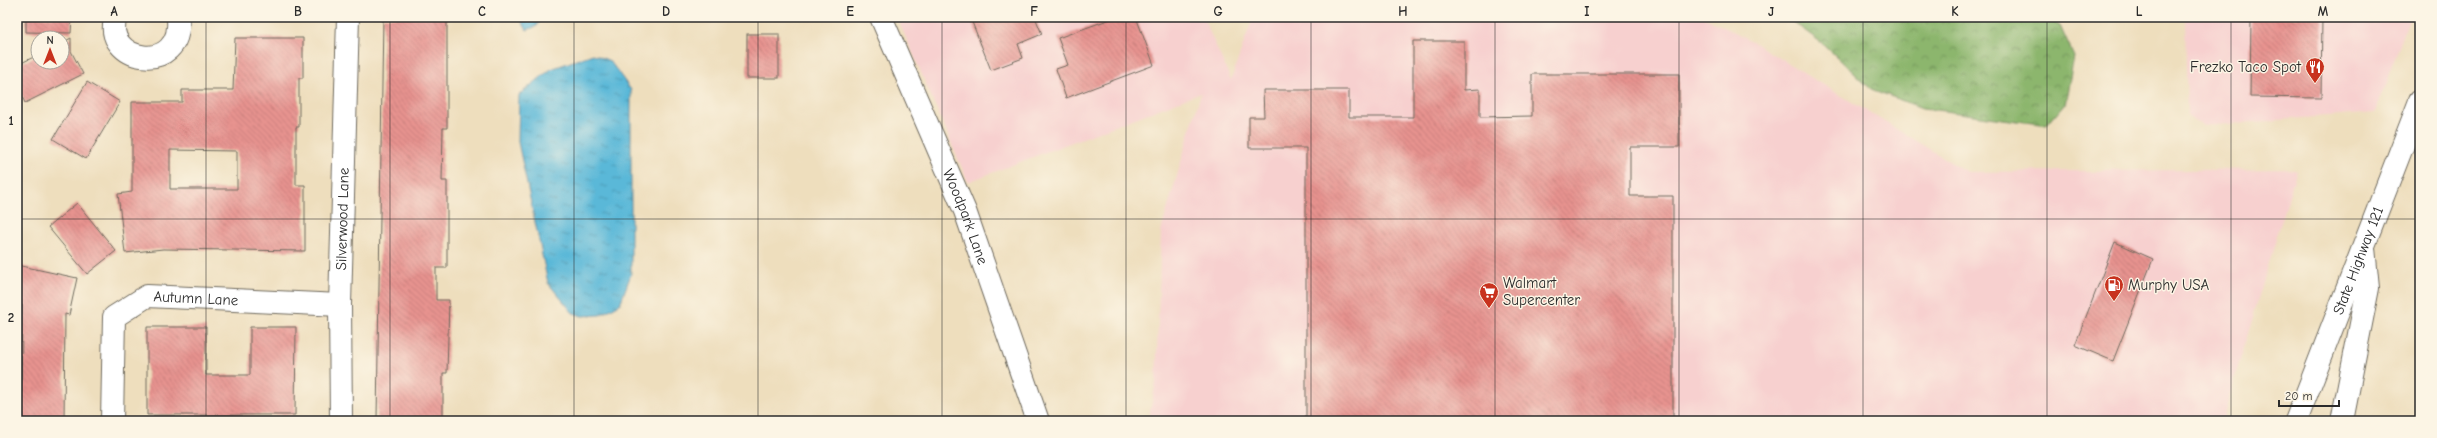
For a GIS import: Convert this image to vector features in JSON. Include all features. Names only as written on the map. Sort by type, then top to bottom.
[{"type":"main road","points":[[116,17],[116,36],[123,48],[136,56],[150,58],[164,53],[174,42],[179,29],[178,17]]},
{"type":"main road","name":"Silverwood Lane","points":[[341,421],[340,305],[348,17]]},
{"type":"main road","name":"Woodpark Lane","points":[[881,17],[965,211],[1038,421]]},
{"type":"main road","name":"State Highway 121","points":[[2296,421],[2420,101]]},
{"type":"main road","points":[[2342,421],[2368,288],[2364,248]]},
{"type":"main road","name":"Autumn Lane","points":[[112,421],[114,317],[147,296],[340,305]]},
{"type":"shaded area","points":[[897,17],[1203,17],[1231,80],[1253,17],[1703,17],[1743,36],[1967,172],[2297,169],[2222,421],[1148,421],[1156,382],[1161,231],[1201,93],[968,182]]},
{"type":"shaded area","points":[[2185,17],[2410,17],[2375,112],[2203,126],[2187,115]]},
{"type":"green space","points":[[1786,17],[2044,17],[2060,26],[2074,57],[2065,104],[2047,125],[1922,108],[1871,89],[1822,43]]},
{"type":"water","points":[[519,17],[541,17],[537,26],[527,30]]},
{"type":"water","points":[[593,54],[610,61],[631,90],[631,274],[620,304],[600,315],[582,316],[573,313],[548,283],[518,142],[519,95],[551,69]]},
{"type":"building","points":[[26,17],[72,17],[71,33],[70,30],[30,30],[30,32],[26,32]]},
{"type":"building","points":[[383,17],[447,17],[447,128],[443,128],[442,181],[447,181],[447,268],[436,268],[436,300],[449,300],[447,373],[443,373],[443,419],[377,419]]},
{"type":"building","points":[[970,17],[1035,17],[1042,34],[1018,44],[1023,58],[991,70]]},
{"type":"building","points":[[1116,17],[1136,17],[1154,65],[1066,98],[1056,69],[1068,65],[1058,38]]},
{"type":"building","points":[[2251,17],[2322,17],[2321,98],[2250,97]]},
{"type":"building","points":[[747,34],[779,34],[779,78],[747,78]]},
{"type":"building","points":[[235,38],[303,38],[303,78],[299,78],[299,127],[296,127],[296,185],[305,185],[305,251],[163,249],[125,253],[118,194],[132,192],[132,102],[182,102],[182,90],[233,90]],"holes":[[[170,150],[237,151],[237,189],[170,189]]]},
{"type":"building","points":[[70,39],[71,51],[83,74],[25,103],[17,86],[17,65],[30,59],[30,70],[70,70]]},
{"type":"building","name":"Walmart Supercenter","points":[[1413,41],[1464,41],[1464,90],[1480,89],[1480,117],[1532,116],[1532,74],[1679,74],[1679,147],[1630,147],[1630,196],[1673,196],[1673,421],[1306,421],[1306,148],[1249,148],[1249,117],[1264,117],[1263,90],[1349,90],[1349,117],[1413,117]]},
{"type":"building","points":[[87,82],[120,102],[86,159],[53,139]]},
{"type":"building","points":[[77,203],[116,251],[87,274],[48,227]]},
{"type":"building","name":"Murphy USA","points":[[2115,242],[2153,259],[2113,361],[2075,345]]},
{"type":"building","points":[[17,265],[77,278],[69,315],[65,314],[64,421],[21,421],[22,305],[17,304]]},
{"type":"building","points":[[147,327],[206,327],[206,375],[250,375],[250,327],[296,327],[295,415],[147,415]]},
{"type":"place","name":"Frezko Taco Spot","points":[[2315,84]]},
{"type":"place","name":"Murphy USA","points":[[2114,302]]},
{"type":"place","name":"Walmart Supercenter","points":[[1489,309]]}]
